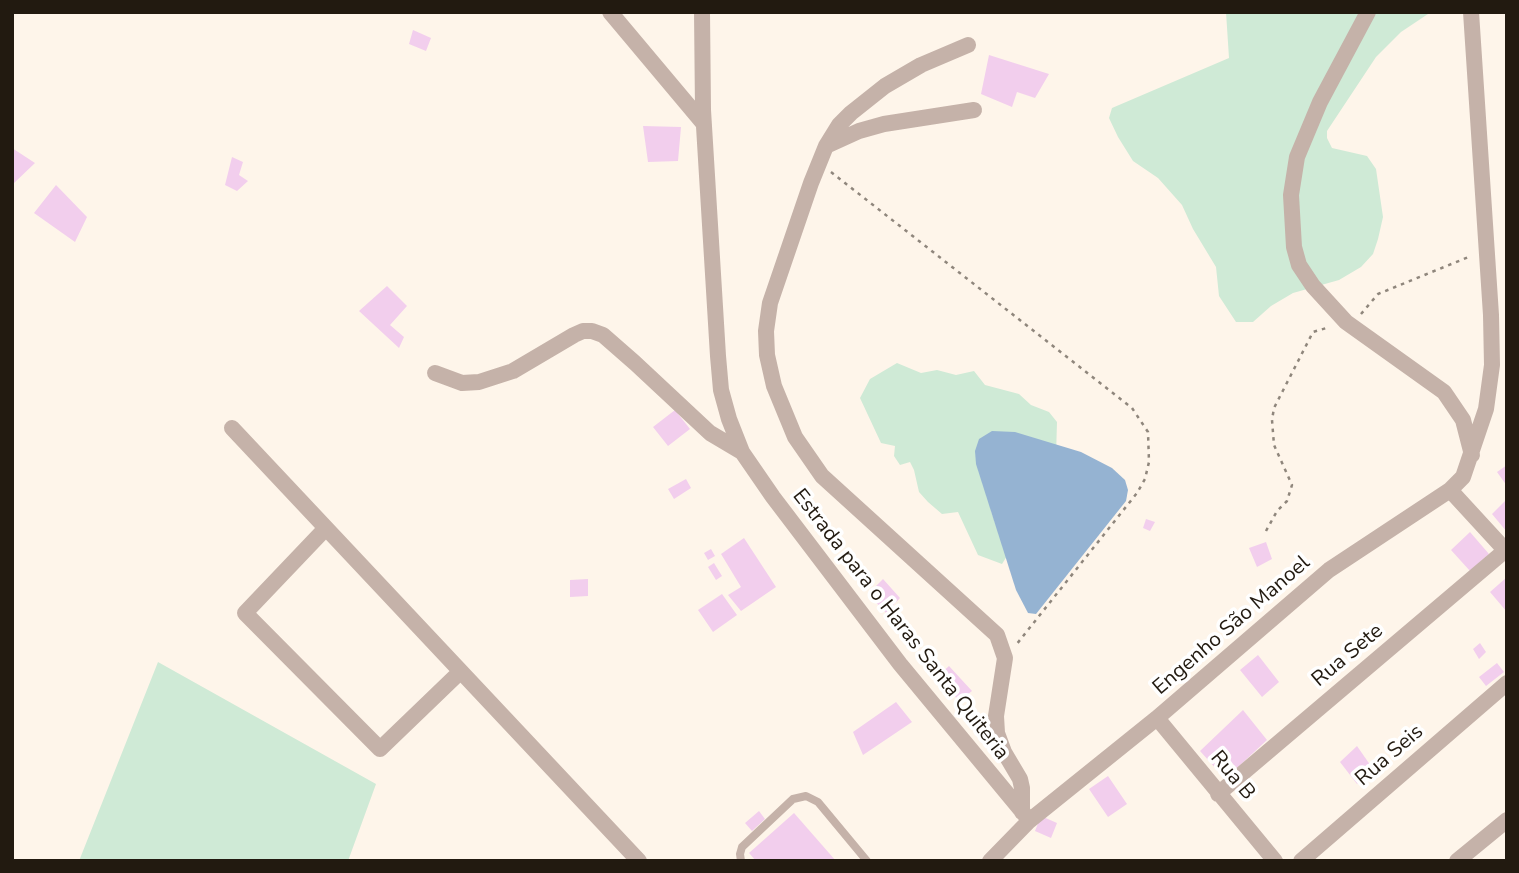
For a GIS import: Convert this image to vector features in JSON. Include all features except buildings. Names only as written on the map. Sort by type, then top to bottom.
[{"type":"street","points":[[610,12],[704,124]]},
{"type":"street","points":[[702,12],[704,124],[722,390],[729,419],[742,452]]},
{"type":"street","points":[[1368,12],[1316,113],[1297,157],[1291,195],[1294,247],[1299,265],[1312,286],[1346,321],[1444,391],[1463,420],[1472,455]]},
{"type":"street","points":[[1471,12],[1492,365],[1486,409],[1472,455],[1463,477],[1450,490],[1506,550]]},
{"type":"street","points":[[968,45],[921,65],[885,86],[839,125],[819,163],[770,303],[765,331],[774,386],[795,437],[822,475],[997,635],[1005,659],[996,716],[997,733],[1004,752],[1020,779],[1026,816]]},
{"type":"street","points":[[826,146],[859,131],[884,124],[974,110]]},
{"type":"street","points":[[435,373],[463,383],[479,382],[513,371],[574,335],[592,331],[603,335],[710,433],[742,452]]},
{"type":"street","points":[[232,428],[639,861]]},
{"type":"street","name":"Estrada para o Haras Santa Quiteria","points":[[742,452],[900,664],[1026,816]]},
{"type":"street","name":"Engenho São Manoel","points":[[990,861],[1026,816],[1157,718],[1329,570],[1450,490]]},
{"type":"street","points":[[326,528],[245,613],[380,749],[460,672]]},
{"type":"street","name":"Rua Sete","points":[[1218,794],[1506,550]]},
{"type":"street","name":"Rua Seis","points":[[1301,861],[1507,683]]},
{"type":"street","name":"Rua B","points":[[1157,718],[1275,861]]},
{"type":"street","points":[[1457,861],[1507,820]]},
{"type":"lane","points":[[741,861],[742,847],[793,799],[806,796],[818,802],[867,861]]},
{"type":"path","points":[[819,163],[1132,408],[1148,432],[1149,462],[1145,480],[1138,493],[1005,659]]},
{"type":"path","points":[[1266,531],[1287,501],[1292,485],[1273,445],[1274,408],[1313,332],[1361,314],[1378,294],[1487,249]]},
{"type":"green space","points":[[1226,12],[1431,12],[1401,32],[1376,57],[1327,131],[1332,148],[1367,156],[1376,169],[1383,217],[1373,254],[1361,267],[1339,280],[1293,293],[1271,306],[1253,322],[1236,322],[1219,296],[1216,267],[1182,205],[1158,178],[1133,161],[1109,118],[1112,108],[1229,58]]},
{"type":"green space","points":[[897,363],[921,373],[937,370],[956,375],[974,371],[985,385],[1019,394],[1031,405],[1049,412],[1057,422],[1056,456],[991,511],[1007,556],[1002,564],[978,555],[958,512],[942,514],[928,502],[919,492],[910,462],[900,465],[894,456],[895,446],[881,443],[860,398],[870,379]]},
{"type":"green space","points":[[158,662],[376,784],[348,861],[79,861]]},
{"type":"water","points":[[992,431],[1015,432],[1081,452],[1112,468],[1125,480],[1128,490],[1126,501],[1036,614],[1028,613],[1016,590],[976,464],[975,451],[979,439]]}]
